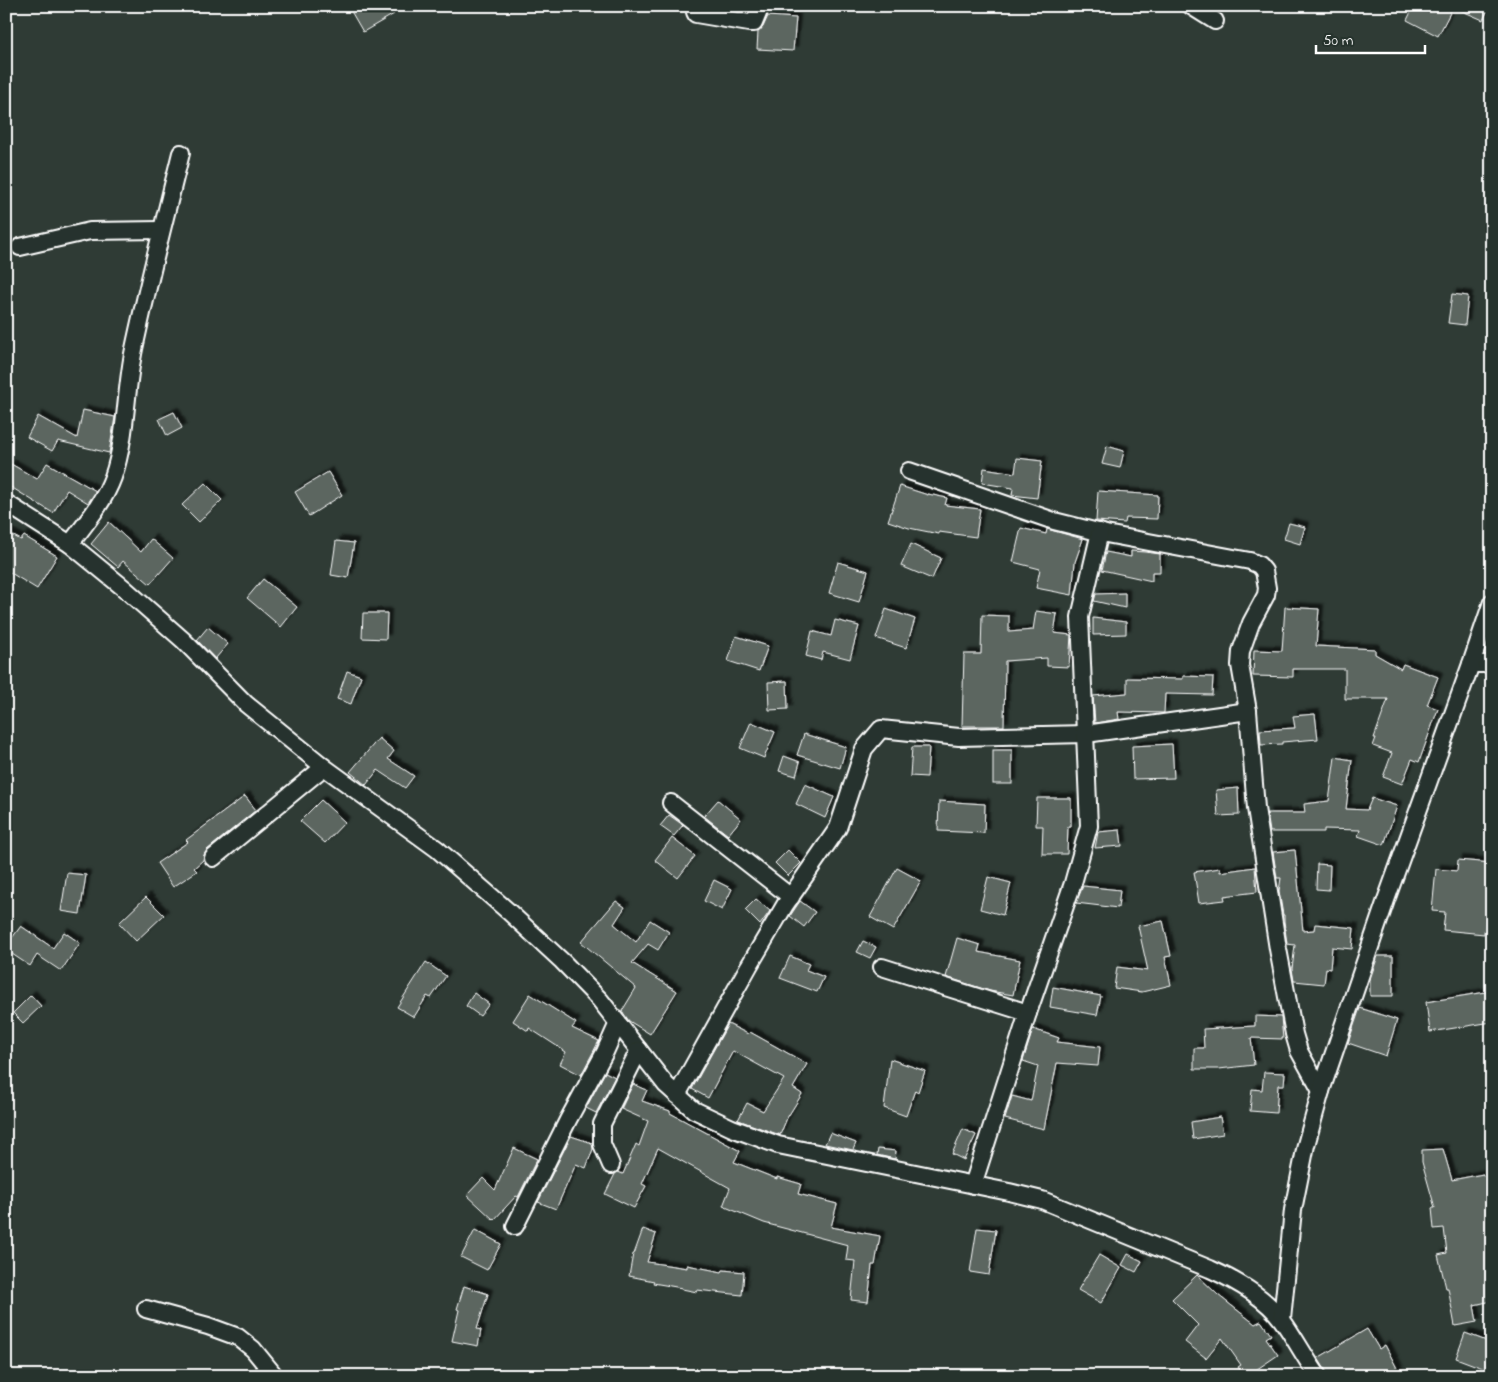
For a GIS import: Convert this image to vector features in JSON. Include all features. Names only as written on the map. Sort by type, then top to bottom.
[{"type":"street","points":[[696,6],[696,14],[749,23],[754,23],[761,6]]},
{"type":"street","points":[[1191,6],[1215,21]]},
{"type":"street","points":[[70,544],[93,514],[112,477],[123,437],[132,359],[149,280],[181,153]]},
{"type":"street","points":[[20,247],[90,231],[162,230]]},
{"type":"street","points":[[909,470],[1054,521],[1100,532],[1250,561],[1260,565],[1267,580],[1266,595],[1251,623],[1241,652],[1240,666],[1248,711],[1256,808],[1278,949],[1294,1034],[1299,1051],[1321,1091]]},
{"type":"street","points":[[6,503],[70,544],[183,640],[246,704],[324,767],[437,849],[508,911],[600,1000],[666,1084],[694,1110],[732,1128],[778,1145],[1042,1200],[1225,1275],[1258,1297],[1282,1319],[1318,1376]]},
{"type":"street","points":[[973,1185],[1028,1013],[1073,883],[1089,826],[1080,617],[1100,532]]},
{"type":"street","points":[[1282,1319],[1293,1210],[1306,1145],[1321,1091],[1386,900],[1492,602]]},
{"type":"street","points":[[1471,664],[1492,664]]},
{"type":"street","points":[[678,1095],[748,966],[790,897],[838,828],[864,749],[881,729],[959,737],[1086,734],[1248,711]]},
{"type":"street","points":[[213,858],[324,767]]},
{"type":"street","points":[[671,803],[790,897]]},
{"type":"street","points":[[882,967],[1028,1013]]},
{"type":"street","points":[[515,1226],[618,1023]]},
{"type":"street","points":[[611,1165],[602,1144],[602,1124],[639,1050]]},
{"type":"street","points":[[146,1309],[208,1326],[238,1337],[253,1349],[275,1376]]},
{"type":"building","points":[[348,6],[389,6],[394,14],[363,32]]},
{"type":"building","points":[[1414,6],[1490,6],[1483,20],[1453,7],[1438,36],[1407,20]]},
{"type":"building","points":[[768,16],[796,18],[793,51],[757,49],[758,32],[763,27]]},
{"type":"building","points":[[1452,294],[1468,296],[1465,325],[1448,323]]},
{"type":"building","points":[[83,410],[115,417],[109,453],[58,441],[52,451],[27,437],[38,416],[77,438]]},
{"type":"building","points":[[174,412],[182,428],[167,436],[159,419]]},
{"type":"building","points":[[1107,446],[1124,451],[1120,468],[1102,464]]},
{"type":"building","points":[[1017,458],[1042,461],[1037,498],[1012,495],[1013,488],[982,483],[984,468],[1015,473]]},
{"type":"building","points":[[47,463],[96,491],[88,503],[67,490],[53,513],[6,484],[6,472],[11,464],[37,479]]},
{"type":"building","points":[[328,472],[342,495],[309,516],[295,492]]},
{"type":"building","points":[[205,483],[222,500],[199,522],[182,505]]},
{"type":"building","points":[[900,486],[928,495],[947,498],[945,505],[980,509],[976,537],[939,532],[939,534],[909,528],[888,521]]},
{"type":"building","points":[[1098,491],[1158,495],[1157,519],[1126,518],[1125,523],[1096,521]]},
{"type":"building","points":[[109,522],[141,552],[151,539],[173,558],[150,584],[123,561],[118,567],[91,544]]},
{"type":"building","points":[[1289,523],[1305,527],[1300,544],[1284,539]]},
{"type":"building","points":[[1021,528],[1046,534],[1047,529],[1083,539],[1075,562],[1072,595],[1036,588],[1040,569],[1013,562]]},
{"type":"building","points":[[6,532],[21,540],[24,536],[57,556],[37,589],[6,570]]},
{"type":"building","points":[[336,541],[354,543],[348,578],[331,575]]},
{"type":"building","points":[[911,544],[941,558],[932,579],[901,566]]},
{"type":"building","points":[[1131,551],[1160,554],[1160,572],[1152,572],[1152,581],[1102,570],[1106,552],[1131,557]]},
{"type":"building","points":[[838,562],[868,571],[859,602],[829,593]]},
{"type":"building","points":[[263,579],[297,607],[281,627],[247,598]]},
{"type":"building","points":[[1125,593],[1125,608],[1094,601],[1096,594]]},
{"type":"building","points":[[1285,607],[1319,609],[1316,646],[1375,649],[1375,654],[1401,669],[1403,664],[1438,677],[1427,705],[1438,709],[1419,762],[1412,759],[1402,784],[1383,777],[1392,753],[1373,746],[1388,699],[1345,699],[1345,669],[1293,669],[1293,677],[1253,676],[1254,650],[1282,651]]},
{"type":"building","points":[[886,609],[915,619],[906,648],[876,638]]},
{"type":"building","points":[[1036,611],[1057,614],[1054,633],[1071,635],[1069,667],[1047,666],[1047,658],[1005,661],[1004,726],[962,726],[964,654],[981,654],[982,615],[1009,616],[1009,632],[1033,630]]},
{"type":"building","points":[[363,613],[387,613],[386,639],[362,638]]},
{"type":"building","points":[[1093,618],[1126,622],[1126,634],[1093,635]]},
{"type":"building","points":[[835,620],[859,626],[850,659],[823,652],[821,660],[806,656],[812,631],[831,636]]},
{"type":"building","points":[[208,627],[228,644],[215,659],[197,640]]},
{"type":"building","points":[[736,636],[768,646],[759,671],[728,661]]},
{"type":"building","points":[[347,671],[361,676],[351,704],[337,699]]},
{"type":"building","points":[[1183,676],[1213,677],[1212,695],[1165,694],[1164,713],[1118,712],[1119,719],[1095,723],[1093,696],[1127,693],[1127,678],[1183,679]]},
{"type":"building","points":[[787,681],[788,709],[769,710],[768,682]]},
{"type":"building","points":[[1315,714],[1318,739],[1261,745],[1260,730],[1295,728],[1293,716]]},
{"type":"building","points":[[751,722],[775,732],[764,758],[740,748]]},
{"type":"building","points":[[804,734],[846,747],[840,768],[797,755]]},
{"type":"building","points":[[379,738],[394,751],[388,759],[414,776],[405,788],[378,770],[366,785],[350,772]]},
{"type":"building","points":[[1172,744],[1174,778],[1133,779],[1132,746]]},
{"type":"building","points":[[912,747],[929,747],[927,777],[910,776]]},
{"type":"building","points":[[993,750],[1012,750],[1012,784],[993,784]]},
{"type":"building","points":[[784,756],[800,762],[796,776],[779,771]]},
{"type":"building","points":[[1335,757],[1352,760],[1346,809],[1367,810],[1372,798],[1397,806],[1384,845],[1358,836],[1360,830],[1324,829],[1324,832],[1270,832],[1267,813],[1305,813],[1304,804],[1329,801]]},
{"type":"building","points":[[805,784],[834,797],[825,818],[796,804]]},
{"type":"building","points":[[1238,788],[1239,815],[1218,816],[1216,790]]},
{"type":"building","points":[[245,796],[256,810],[207,850],[203,860],[194,868],[197,871],[173,887],[157,863],[188,842],[186,840]]},
{"type":"building","points":[[1037,798],[1071,798],[1071,826],[1068,826],[1067,854],[1042,854],[1043,826],[1036,826]]},
{"type":"building","points":[[321,800],[345,822],[325,843],[300,821]]},
{"type":"building","points":[[718,800],[741,819],[728,835],[704,816]]},
{"type":"building","points":[[939,801],[985,804],[984,833],[938,831]]},
{"type":"building","points":[[669,815],[683,825],[674,836],[660,826]]},
{"type":"building","points":[[1120,830],[1122,846],[1095,848],[1098,832]]},
{"type":"building","points":[[672,838],[695,856],[678,878],[655,860]]},
{"type":"building","points":[[788,850],[801,863],[788,876],[775,863]]},
{"type":"building","points":[[1295,850],[1303,931],[1314,930],[1315,924],[1354,928],[1352,949],[1332,947],[1330,969],[1326,968],[1324,984],[1294,981],[1292,969],[1295,945],[1287,944],[1279,891],[1281,878],[1277,878],[1273,852]]},
{"type":"building","points":[[1458,860],[1491,863],[1492,913],[1486,913],[1484,934],[1443,930],[1445,912],[1432,911],[1436,869],[1457,871]]},
{"type":"building","points":[[1317,864],[1330,865],[1329,890],[1316,889]]},
{"type":"building","points":[[1255,867],[1257,892],[1224,896],[1225,900],[1199,903],[1194,872],[1220,868],[1220,872]]},
{"type":"building","points":[[897,868],[921,881],[893,930],[870,917]]},
{"type":"building","points":[[67,873],[86,875],[80,914],[61,911]]},
{"type":"building","points":[[988,877],[1011,883],[1003,915],[980,909]]},
{"type":"building","points":[[714,880],[732,889],[722,910],[704,901]]},
{"type":"building","points":[[1083,886],[1120,890],[1118,908],[1076,903]]},
{"type":"building","points":[[146,897],[164,915],[136,941],[119,923]]},
{"type":"building","points":[[756,899],[770,911],[760,925],[745,910]]},
{"type":"building","points":[[616,901],[625,907],[614,924],[636,942],[650,920],[669,932],[658,950],[648,944],[632,963],[677,991],[650,1034],[629,1021],[622,1011],[636,988],[581,942]]},
{"type":"building","points":[[800,901],[815,912],[804,927],[790,916]]},
{"type":"building","points":[[1163,921],[1171,956],[1165,957],[1171,985],[1142,992],[1114,988],[1117,967],[1148,971],[1138,926]]},
{"type":"building","points":[[21,926],[53,948],[64,932],[80,943],[61,971],[37,955],[30,966],[6,950],[6,946]]},
{"type":"building","points":[[957,938],[980,945],[978,952],[1020,960],[1013,995],[990,991],[946,977]]},
{"type":"building","points":[[863,941],[876,947],[870,958],[857,952]]},
{"type":"building","points":[[790,956],[809,964],[806,970],[824,977],[817,992],[780,978]]},
{"type":"building","points":[[1378,956],[1393,956],[1393,996],[1370,996],[1370,979]]},
{"type":"building","points":[[426,962],[446,976],[431,998],[427,996],[414,1017],[397,1007]]},
{"type":"building","points":[[1053,987],[1101,996],[1097,1015],[1050,1007]]},
{"type":"building","points":[[1492,991],[1492,1022],[1430,1032],[1426,1002]]},
{"type":"building","points":[[474,993],[489,1004],[480,1016],[466,1006]]},
{"type":"building","points":[[530,994],[576,1023],[572,1028],[599,1041],[581,1075],[560,1064],[566,1052],[529,1028],[528,1031],[513,1021]]},
{"type":"building","points":[[31,995],[41,1006],[23,1023],[13,1013]]},
{"type":"building","points":[[1360,1008],[1397,1020],[1386,1056],[1348,1043]]},
{"type":"building","points":[[1255,1016],[1281,1017],[1283,1039],[1251,1038],[1254,1065],[1219,1069],[1194,1069],[1194,1048],[1204,1048],[1203,1029],[1255,1026]]},
{"type":"building","points":[[728,1024],[748,1034],[750,1032],[807,1064],[793,1088],[802,1094],[787,1118],[780,1135],[738,1120],[747,1103],[763,1111],[784,1079],[733,1051],[708,1098],[692,1089]]},
{"type":"building","points":[[1033,1029],[1059,1038],[1057,1042],[1100,1047],[1098,1066],[1057,1063],[1044,1129],[1005,1119],[1012,1096],[1031,1101],[1038,1066],[1023,1061]]},
{"type":"building","points":[[890,1059],[925,1071],[918,1092],[915,1090],[906,1116],[884,1108]]},
{"type":"building","points":[[605,1072],[615,1077],[596,1113],[586,1108]]},
{"type":"building","points":[[1264,1072],[1285,1073],[1284,1085],[1278,1085],[1276,1113],[1250,1111],[1252,1089],[1262,1090]]},
{"type":"building","points":[[633,1084],[647,1090],[642,1101],[670,1111],[670,1113],[740,1151],[734,1162],[777,1179],[777,1177],[801,1184],[798,1194],[837,1204],[831,1227],[880,1236],[875,1265],[872,1265],[868,1302],[851,1300],[855,1261],[846,1260],[848,1245],[764,1223],[723,1206],[730,1188],[658,1148],[642,1184],[646,1186],[634,1208],[605,1194],[615,1174],[618,1172],[623,1174],[636,1144],[639,1146],[648,1121],[621,1109]]},
{"type":"building","points":[[1220,1117],[1223,1134],[1193,1139],[1191,1122]]},
{"type":"building","points":[[963,1129],[976,1135],[964,1160],[952,1154]]},
{"type":"building","points":[[830,1133],[856,1143],[853,1150],[825,1144]]},
{"type":"building","points":[[571,1136],[592,1143],[593,1149],[586,1168],[576,1164],[556,1209],[538,1202]]},
{"type":"building","points":[[514,1148],[537,1159],[518,1197],[516,1196],[494,1220],[467,1195],[483,1178],[495,1190]]},
{"type":"building","points":[[878,1149],[896,1151],[895,1159],[877,1155]]},
{"type":"building","points":[[1443,1149],[1452,1180],[1483,1174],[1484,1177],[1492,1175],[1492,1301],[1474,1305],[1477,1322],[1455,1326],[1448,1288],[1446,1288],[1438,1255],[1447,1253],[1444,1228],[1434,1229],[1432,1208],[1435,1208],[1422,1162],[1422,1150]]},
{"type":"building","points":[[977,1228],[996,1230],[989,1275],[970,1272]]},
{"type":"building","points":[[643,1229],[656,1234],[647,1262],[687,1268],[687,1265],[722,1272],[723,1270],[744,1272],[742,1295],[697,1290],[697,1292],[629,1276],[633,1254]]},
{"type":"building","points":[[475,1230],[501,1244],[487,1270],[461,1257]]},
{"type":"building","points":[[1128,1254],[1142,1261],[1136,1272],[1122,1265]]},
{"type":"building","points":[[1099,1255],[1121,1268],[1101,1303],[1078,1290]]},
{"type":"building","points":[[1197,1275],[1218,1295],[1255,1324],[1261,1321],[1271,1335],[1266,1338],[1278,1355],[1247,1376],[1244,1376],[1238,1367],[1241,1365],[1222,1338],[1206,1358],[1185,1342],[1198,1325],[1172,1299]]},
{"type":"building","points":[[464,1286],[488,1294],[477,1329],[481,1330],[478,1346],[452,1341],[459,1310],[457,1309]]},
{"type":"building","points":[[1367,1329],[1379,1349],[1385,1345],[1401,1376],[1381,1376],[1378,1371],[1369,1376],[1329,1376],[1318,1358]]},
{"type":"building","points":[[1465,1333],[1492,1343],[1492,1352],[1485,1369],[1456,1358]]}]
